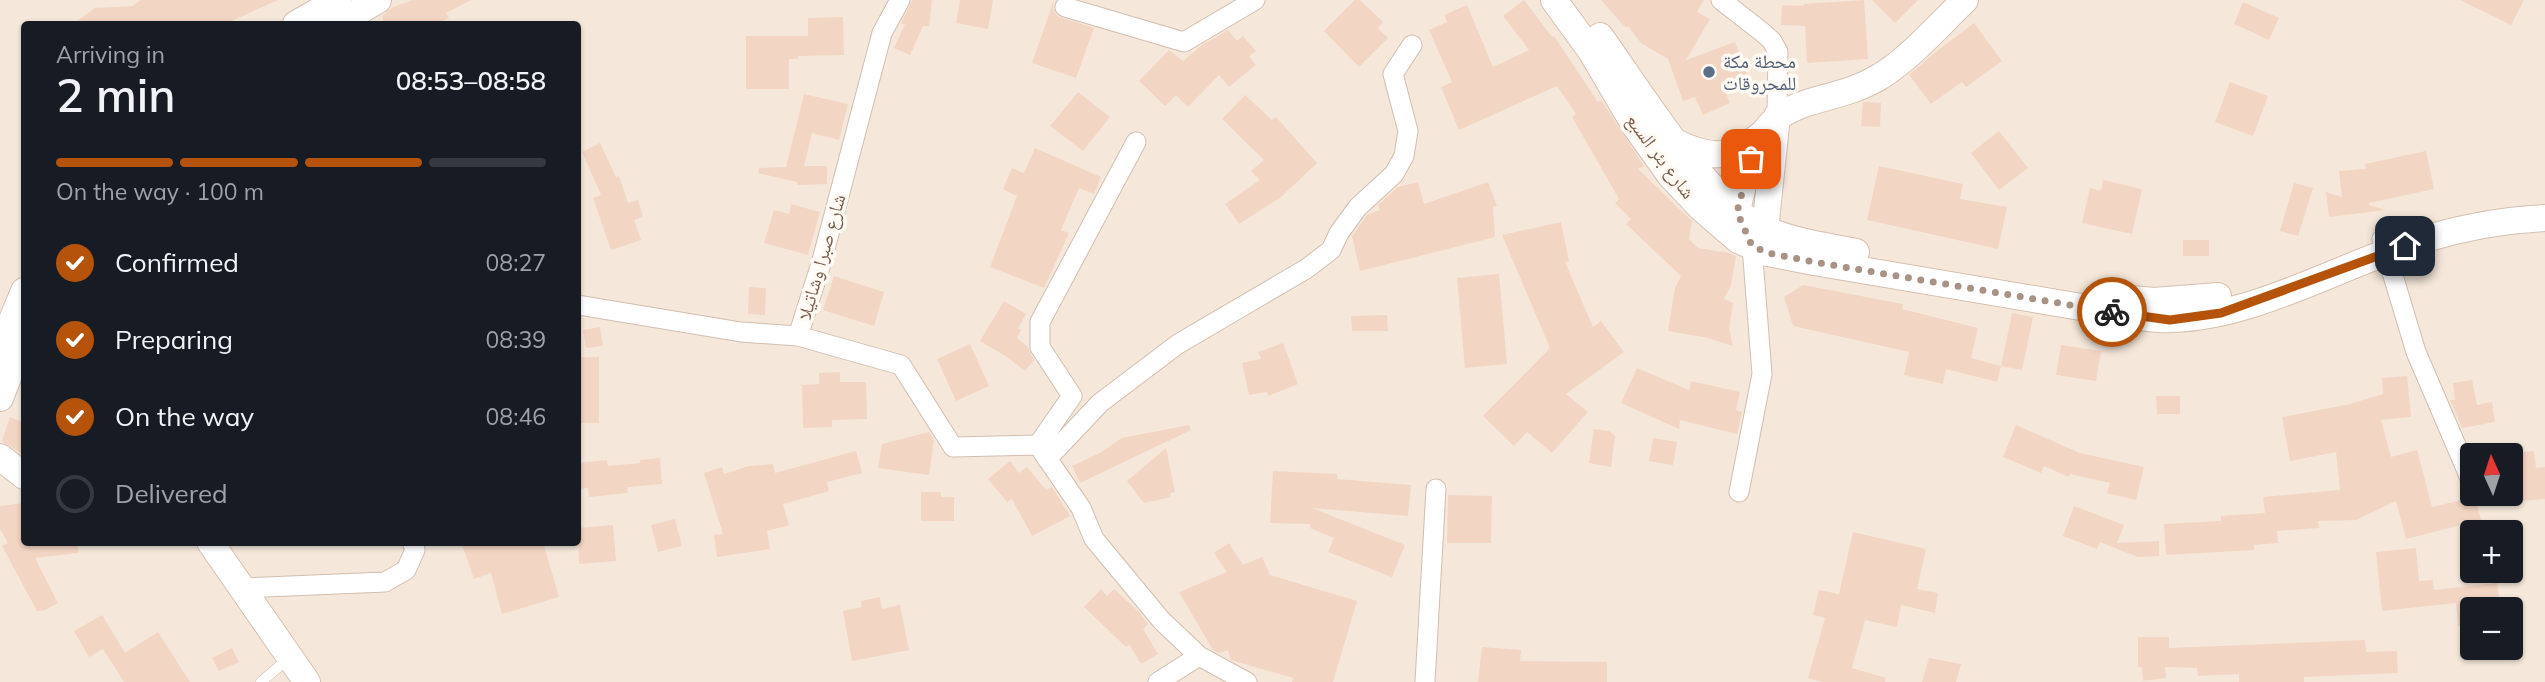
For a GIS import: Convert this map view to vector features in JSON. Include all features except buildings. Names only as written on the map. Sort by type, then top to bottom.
[{"type":"street","points":[[301,21],[338,0]]},
{"type":"street","points":[[342,21],[378,0]]},
{"type":"street","name":"شارع صبرا وشاتيلا","points":[[900,0],[882,33],[821,264],[797,336],[901,365],[953,447],[1042,452]]},
{"type":"street","points":[[1065,7],[1184,42],[1255,0]]},
{"type":"street","name":"شارع بئر السبع","points":[[1554,0],[1591,51],[1635,126],[1670,175],[1738,240],[1794,240],[1985,276],[2109,297],[2154,301],[2228,294],[2384,246],[2474,226],[2545,218]]},
{"type":"street","name":"شارع بئر السبع","points":[[1574,0],[1675,142],[1704,179],[1758,238]]},
{"type":"street","points":[[1721,0],[1772,41],[1778,52],[1758,238],[1762,374],[1739,492]]},
{"type":"street","points":[[1675,142],[1693,151],[1731,153],[1744,149],[1769,125],[1797,106],[1879,77],[1901,62],[1965,0]]},
{"type":"street","points":[[1042,452],[1100,403],[1178,344],[1306,269],[1331,250],[1339,233],[1359,207],[1394,174],[1404,156],[1408,131],[1393,74],[1412,45]]},
{"type":"street","points":[[1737,212],[1751,159],[1769,125]]},
{"type":"street","points":[[1042,452],[1072,396],[1040,347],[1040,322],[1136,142]]},
{"type":"street","name":"شارع بئر السبع","points":[[2384,246],[2417,225],[2470,211],[2545,206]]},
{"type":"street","points":[[2384,246],[2416,352],[2460,455]]},
{"type":"street","points":[[0,349],[21,298]]},
{"type":"street","points":[[581,305],[741,332],[797,336]]},
{"type":"street","points":[[0,398],[21,345]]},
{"type":"street","points":[[1042,452],[1081,509],[1094,539],[1171,632],[1199,656],[1247,682]]},
{"type":"street","points":[[0,457],[21,476]]},
{"type":"street","points":[[0,485],[21,480]]},
{"type":"street","points":[[1424,682],[1436,489]]},
{"type":"street","points":[[213,546],[307,682]]},
{"type":"street","points":[[242,588],[385,582],[406,570],[415,550],[414,546]]},
{"type":"street","points":[[1158,682],[1199,656]]},
{"type":"lane","points":[[261,682],[290,657]]},
{"type":"shaded area","points":[[0,0],[2545,0],[2545,682],[0,682]]},
{"type":"way so far","points":[[1751,159],[1737,212],[1752,246],[1768,253],[2112,312]]},
{"type":"place","name":"محطة مكة للمحروقات","points":[[1709,72]]},
{"type":"route","points":[[2112,312],[2170,320],[2221,313],[2405,246]]}]
